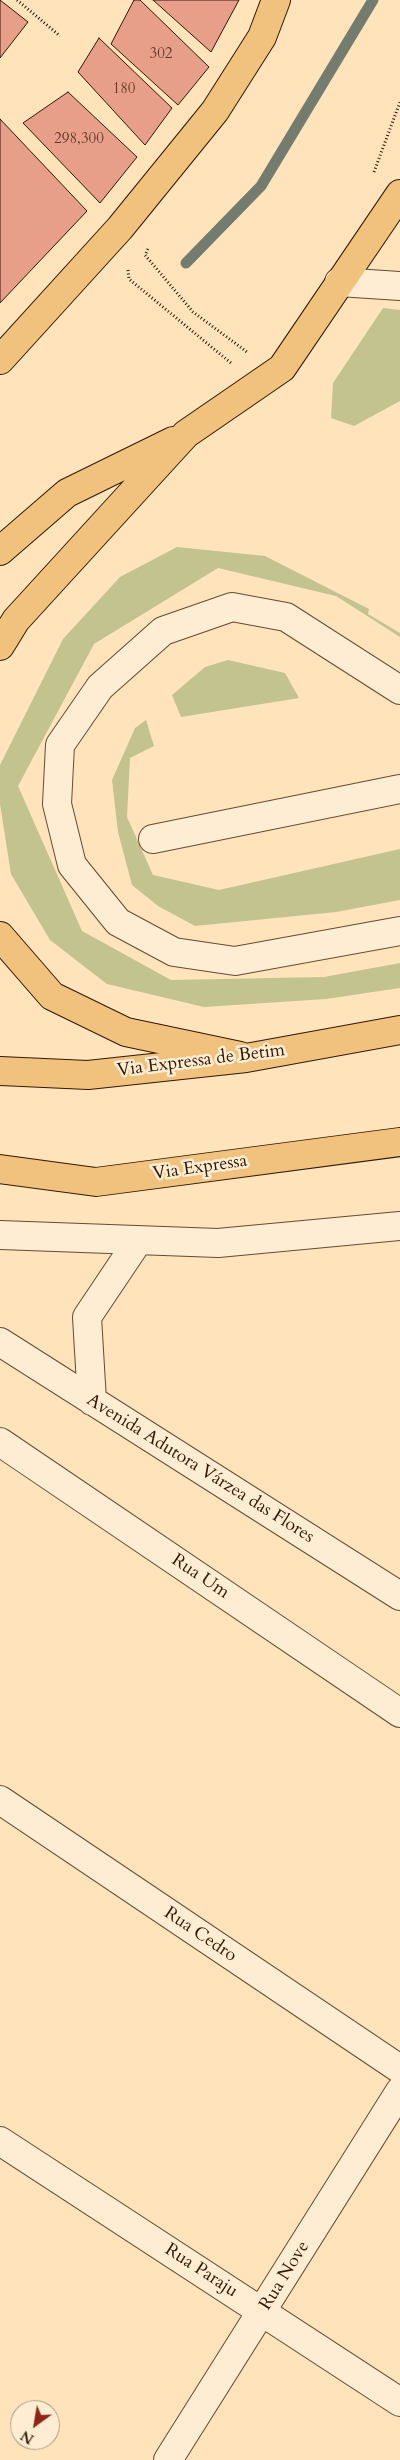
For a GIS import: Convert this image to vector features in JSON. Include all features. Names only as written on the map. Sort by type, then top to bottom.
[{"type":"main road","points":[[0,360],[120,228],[215,111],[262,37],[276,0]]},
{"type":"main road","points":[[0,551],[67,493],[186,434],[282,368],[400,194]]},
{"type":"main road","points":[[0,646],[16,620],[186,434]]},
{"type":"main road","points":[[0,936],[52,996],[126,1032],[246,1058]]},
{"type":"main road","name":"Via Expressa de Betim","points":[[0,1071],[88,1075],[246,1058],[400,1030]]},
{"type":"main road","name":"Via Expressa","points":[[0,1169],[96,1182],[400,1142]]},
{"type":"street","points":[[339,282],[400,286]]},
{"type":"street","points":[[400,690],[286,617],[232,607],[163,631],[100,687],[60,745],[57,804],[72,865],[118,922],[174,952],[236,961],[400,931]]},
{"type":"street","points":[[152,839],[400,789]]},
{"type":"street","points":[[0,1235],[218,1243],[400,1226]]},
{"type":"street","points":[[92,1401],[87,1317],[138,1241]]},
{"type":"street","name":"Avenida Adutora Várzea das Flores","points":[[0,1342],[400,1596]]},
{"type":"street","name":"Rua Um","points":[[0,1442],[400,1713]]},
{"type":"street","name":"Rua Cedro","points":[[0,1800],[400,2069]]},
{"type":"street","name":"Rua Nove","points":[[168,2460],[400,2091]]},
{"type":"street","name":"Rua Paraju","points":[[0,2141],[400,2402]]},
{"type":"path","points":[[17,0],[60,36]]},
{"type":"path","points":[[373,173],[400,102]]},
{"type":"path","points":[[120,228],[129,279],[232,364]]},
{"type":"path","points":[[149,247],[145,255],[193,312],[249,353]]},
{"type":"green space","points":[[383,308],[400,310],[400,401],[354,426],[331,418],[333,383]]},
{"type":"green space","points":[[177,547],[265,556],[369,609],[368,614],[400,633],[400,637],[336,596],[218,568],[94,644],[18,786],[82,931],[171,980],[324,977],[400,963],[400,988],[326,999],[204,1007],[107,984],[50,940],[11,874],[0,804],[0,765],[63,639],[120,577]]},
{"type":"green space","points":[[228,660],[285,673],[299,698],[181,717],[172,695],[205,667]]},
{"type":"green space","points":[[146,720],[154,746],[130,758],[127,817],[153,875],[219,890],[400,849],[400,900],[336,912],[195,926],[158,906],[132,885],[118,832],[112,780],[135,728]]},
{"type":"building","points":[[0,0],[28,22],[0,58]]},
{"type":"building","points":[[134,0],[140,0],[209,67],[178,105],[111,44]]},
{"type":"building","points":[[153,0],[239,0],[211,52]]},
{"type":"building","points":[[99,38],[172,108],[145,145],[78,72]]},
{"type":"building","points":[[68,92],[137,157],[100,203],[23,123]]},
{"type":"building","points":[[0,119],[87,211],[0,303]]},
{"type":"waterway","points":[[186,263],[261,186],[373,0]]}]
